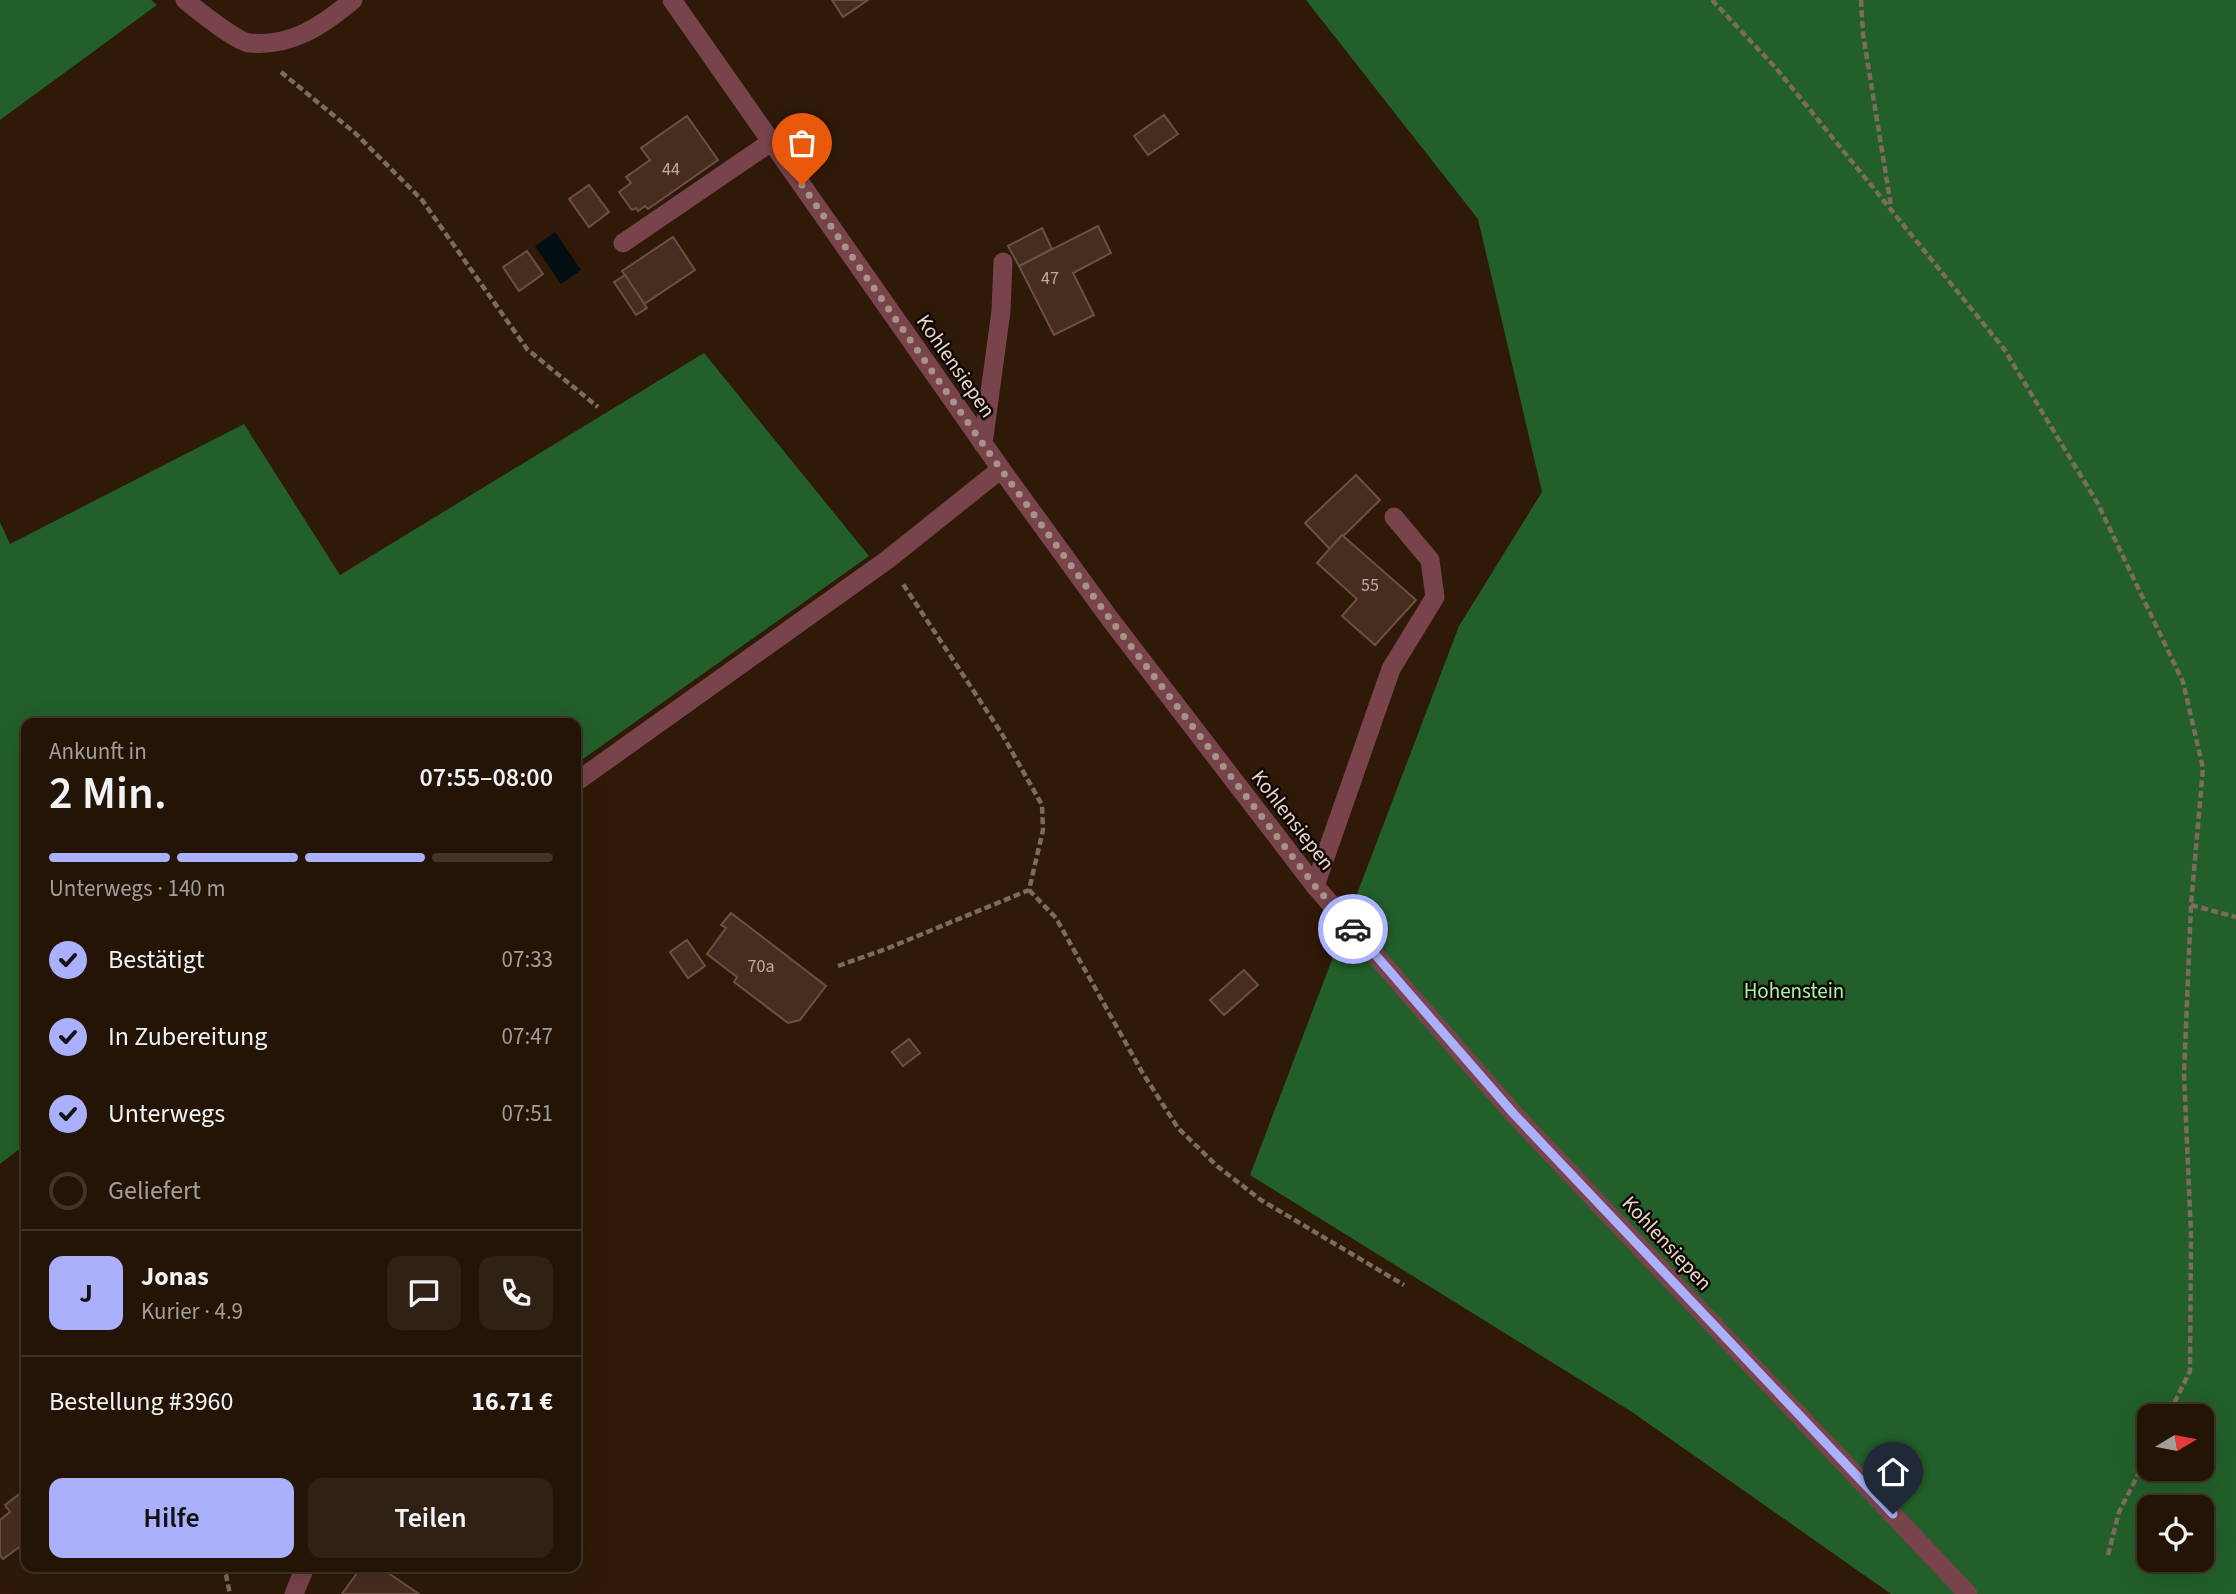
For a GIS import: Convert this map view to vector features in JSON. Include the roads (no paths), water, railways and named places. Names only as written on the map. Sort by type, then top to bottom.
[{"type":"street","points":[[185,0],[247,43],[292,39],[326,23],[353,0]]},
{"type":"street","name":"Kohlensiepen","points":[[672,0],[1001,469],[1110,619],[1315,886],[1513,1113],[1968,1594]]},
{"type":"street","points":[[623,243],[771,142]]},
{"type":"street","points":[[983,444],[1001,311],[1003,262]]},
{"type":"street","points":[[581,778],[887,560],[1001,469]]},
{"type":"street","points":[[1315,886],[1391,669],[1435,597],[1430,560],[1394,517]]},
{"type":"street","points":[[294,1594],[303,1572]]},
{"type":"park label","name":"Hohenstein","points":[[1794,991]]}]
